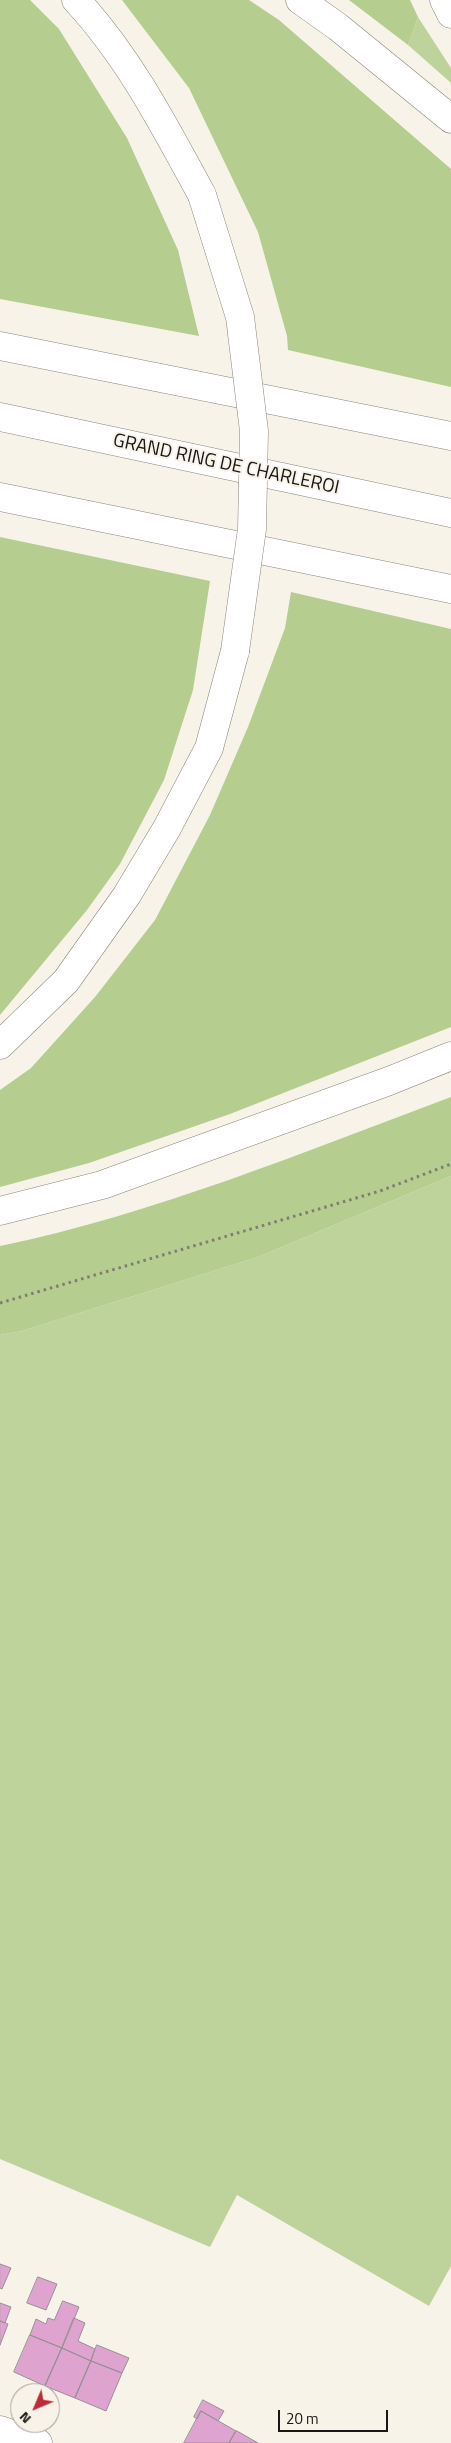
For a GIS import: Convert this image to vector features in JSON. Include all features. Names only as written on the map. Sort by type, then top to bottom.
[{"type":"main road","points":[[0,1045],[66,982],[126,895],[167,828],[208,748],[235,651],[252,529],[254,432],[240,318],[202,195],[152,103],[92,17],[76,0]]},
{"type":"main road","points":[[300,0],[338,27],[451,119]]},
{"type":"main road","points":[[444,0],[451,14]]},
{"type":"main road","points":[[0,346],[451,436]]},
{"type":"main road","name":"GRAND RING DE CHARLEROI","points":[[0,418],[451,513]]},
{"type":"main road","points":[[0,497],[451,589]]},
{"type":"main road","points":[[0,1211],[102,1185],[389,1081],[451,1056]]},
{"type":"main road","points":[[0,2430],[38,2443]]},
{"type":"path","points":[[0,1303],[380,1191],[451,1164]]},
{"type":"green space","points":[[0,0],[30,0],[59,29],[127,138],[178,250],[199,336],[0,299]]},
{"type":"green space","points":[[122,0],[249,0],[279,20],[451,169],[451,387],[288,350],[287,336],[258,232],[189,88]]},
{"type":"green space","points":[[349,0],[410,0],[418,17],[408,45]]},
{"type":"green space","points":[[418,17],[451,68],[451,83],[408,45]]},
{"type":"green space","points":[[0,537],[210,581],[193,690],[164,780],[120,864],[87,910],[0,1015]]},
{"type":"green space","points":[[291,592],[451,629],[451,1027],[230,1114],[89,1163],[0,1187],[0,1090],[31,1068],[95,997],[155,920],[210,815],[248,727],[285,628]]},
{"type":"green space","points":[[451,1097],[451,1176],[258,1257],[22,1331],[0,1335],[0,1246],[58,1233],[172,1199],[284,1160]]},
{"type":"green space","points":[[451,1176],[451,2266],[429,2306],[237,2195],[210,2247],[0,2159],[0,1335],[22,1331],[258,1257]]},
{"type":"building","points":[[0,2264],[11,2268],[2,2289],[0,2288]]},
{"type":"building","points":[[38,2277],[57,2284],[46,2310],[27,2303]]},
{"type":"building","points":[[63,2301],[79,2307],[62,2348],[30,2335],[36,2319],[46,2324],[48,2318],[54,2320]]},
{"type":"building","points":[[0,2303],[11,2307],[5,2323],[0,2321]]},
{"type":"building","points":[[74,2318],[85,2323],[78,2341],[95,2349],[91,2361],[62,2348]]},
{"type":"building","points":[[0,2321],[8,2324],[0,2345]]},
{"type":"building","points":[[30,2335],[62,2348],[46,2383],[38,2383],[14,2372]]},
{"type":"building","points":[[97,2345],[129,2358],[122,2373],[91,2361]]},
{"type":"building","points":[[62,2348],[91,2361],[75,2398],[60,2392],[60,2383],[46,2383]]},
{"type":"building","points":[[91,2361],[122,2373],[106,2411],[75,2398]]},
{"type":"building","points":[[203,2400],[224,2411],[218,2421],[201,2411],[197,2419],[194,2417]]},
{"type":"building","points":[[201,2411],[236,2431],[229,2443],[184,2443]]},
{"type":"building","points":[[237,2431],[258,2443],[229,2443]]}]
